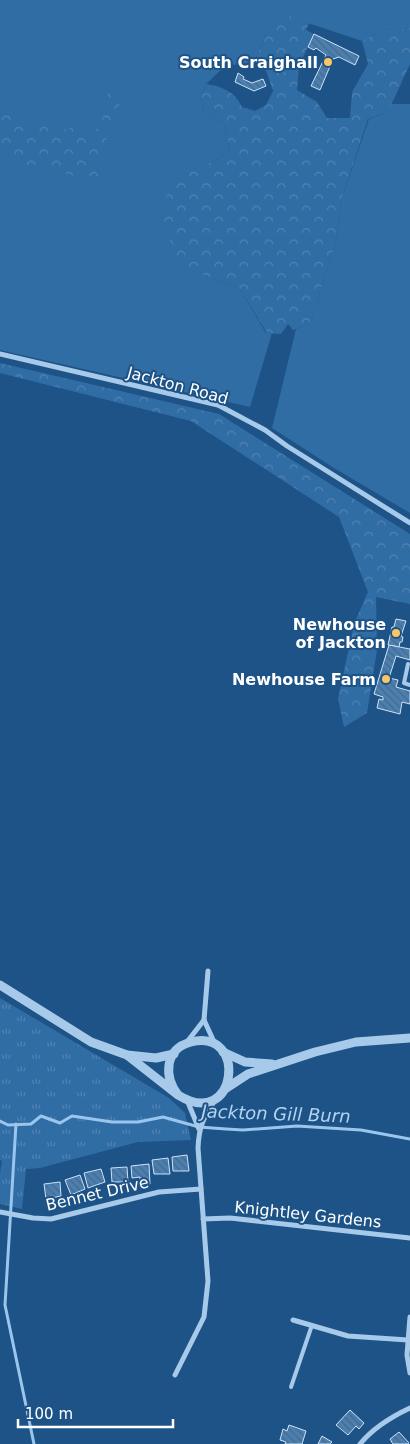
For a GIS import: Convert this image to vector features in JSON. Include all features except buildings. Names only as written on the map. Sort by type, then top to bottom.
[{"type":"street","name":"Jackton Road","points":[[0,354],[218,405],[265,430],[287,446],[410,523]]},
{"type":"street","points":[[186,1044],[204,1020],[208,971]]},
{"type":"street","points":[[0,985],[91,1042],[127,1055],[156,1058],[174,1054]]},
{"type":"street","points":[[204,1020],[215,1045]]},
{"type":"street","points":[[175,1375],[204,1317],[208,1281],[198,1148],[199,1130],[204,1117],[217,1097],[242,1077],[275,1064],[356,1042],[410,1038]]},
{"type":"street","points":[[178,1095],[168,1077],[168,1067],[174,1054],[186,1044],[196,1041],[206,1042],[245,1062],[275,1064]]},
{"type":"street","points":[[223,1052],[228,1060],[230,1070],[229,1080],[224,1090]]},
{"type":"street","points":[[127,1055],[187,1100],[197,1103],[207,1102],[217,1097]]},
{"type":"street","points":[[187,1100],[199,1130]]},
{"type":"street","name":"Bennet Drive","points":[[0,1212],[51,1219],[159,1192],[201,1189]]},
{"type":"street","name":"Knightley Gardens","points":[[203,1219],[230,1218],[410,1238]]},
{"type":"street","points":[[410,1318],[407,1356],[410,1373]]},
{"type":"street","points":[[293,1320],[348,1336],[408,1340]]},
{"type":"street","points":[[360,1444],[368,1434],[394,1416],[410,1408]]},
{"type":"lane","points":[[408,664],[404,683],[410,685]]},
{"type":"lane","points":[[291,1387],[312,1325]]},
{"type":"green space","points":[[0,0],[410,0],[410,28],[383,30],[362,41],[284,15],[267,33],[254,62],[225,66],[206,84],[201,96],[204,112],[224,124],[230,150],[213,162],[174,174],[183,267],[240,289],[266,333],[272,333],[250,407],[0,350]]},
{"type":"green space","points":[[284,14],[309,23],[306,30],[314,34],[299,66],[297,90],[317,102],[327,118],[350,118],[352,92],[368,64],[362,41],[383,30],[410,28],[410,64],[388,112],[368,119],[342,198],[336,242],[310,323],[293,330],[288,324],[281,334],[267,333],[240,289],[183,267],[159,218],[174,173],[213,162],[230,150],[224,124],[204,112],[201,96],[206,84],[232,93],[242,107],[255,111],[266,105],[273,91],[264,65],[254,62],[267,33]]},
{"type":"green space","points":[[123,89],[123,97],[105,144],[102,164],[103,174],[96,178],[67,175],[58,167],[37,167],[28,171],[19,170],[9,158],[1,161],[0,111],[35,124],[43,124],[65,130],[72,127],[84,135],[96,130],[103,117],[108,92]]},
{"type":"green space","points":[[391,104],[410,104],[410,513],[334,468],[272,428],[296,329],[310,323],[336,242],[342,198],[369,119],[388,112]]},
{"type":"green space","points":[[0,363],[219,414],[410,534],[410,604],[376,597],[377,650],[367,713],[344,727],[338,699],[354,624],[368,592],[339,517],[191,421],[0,373]]},
{"type":"green space","points":[[0,998],[169,1098],[185,1113],[191,1140],[138,1142],[40,1168],[26,1169],[22,1209],[0,1204],[2,1161],[0,1160]]},
{"type":"waterway","name":"Jackton Gill Burn","points":[[0,1121],[8,1125],[31,1124],[41,1116],[60,1123],[72,1116],[112,1122],[138,1122],[163,1117],[199,1127],[243,1130],[297,1126],[361,1130],[410,1139]]},
{"type":"waterway","points":[[16,1124],[5,1305],[34,1444]]},
{"type":"place","name":"South Craighall","points":[[328,62]]},
{"type":"place","name":"Newhouse of Jackton","points":[[396,633]]},
{"type":"place","name":"Newhouse Farm","points":[[386,679]]}]
